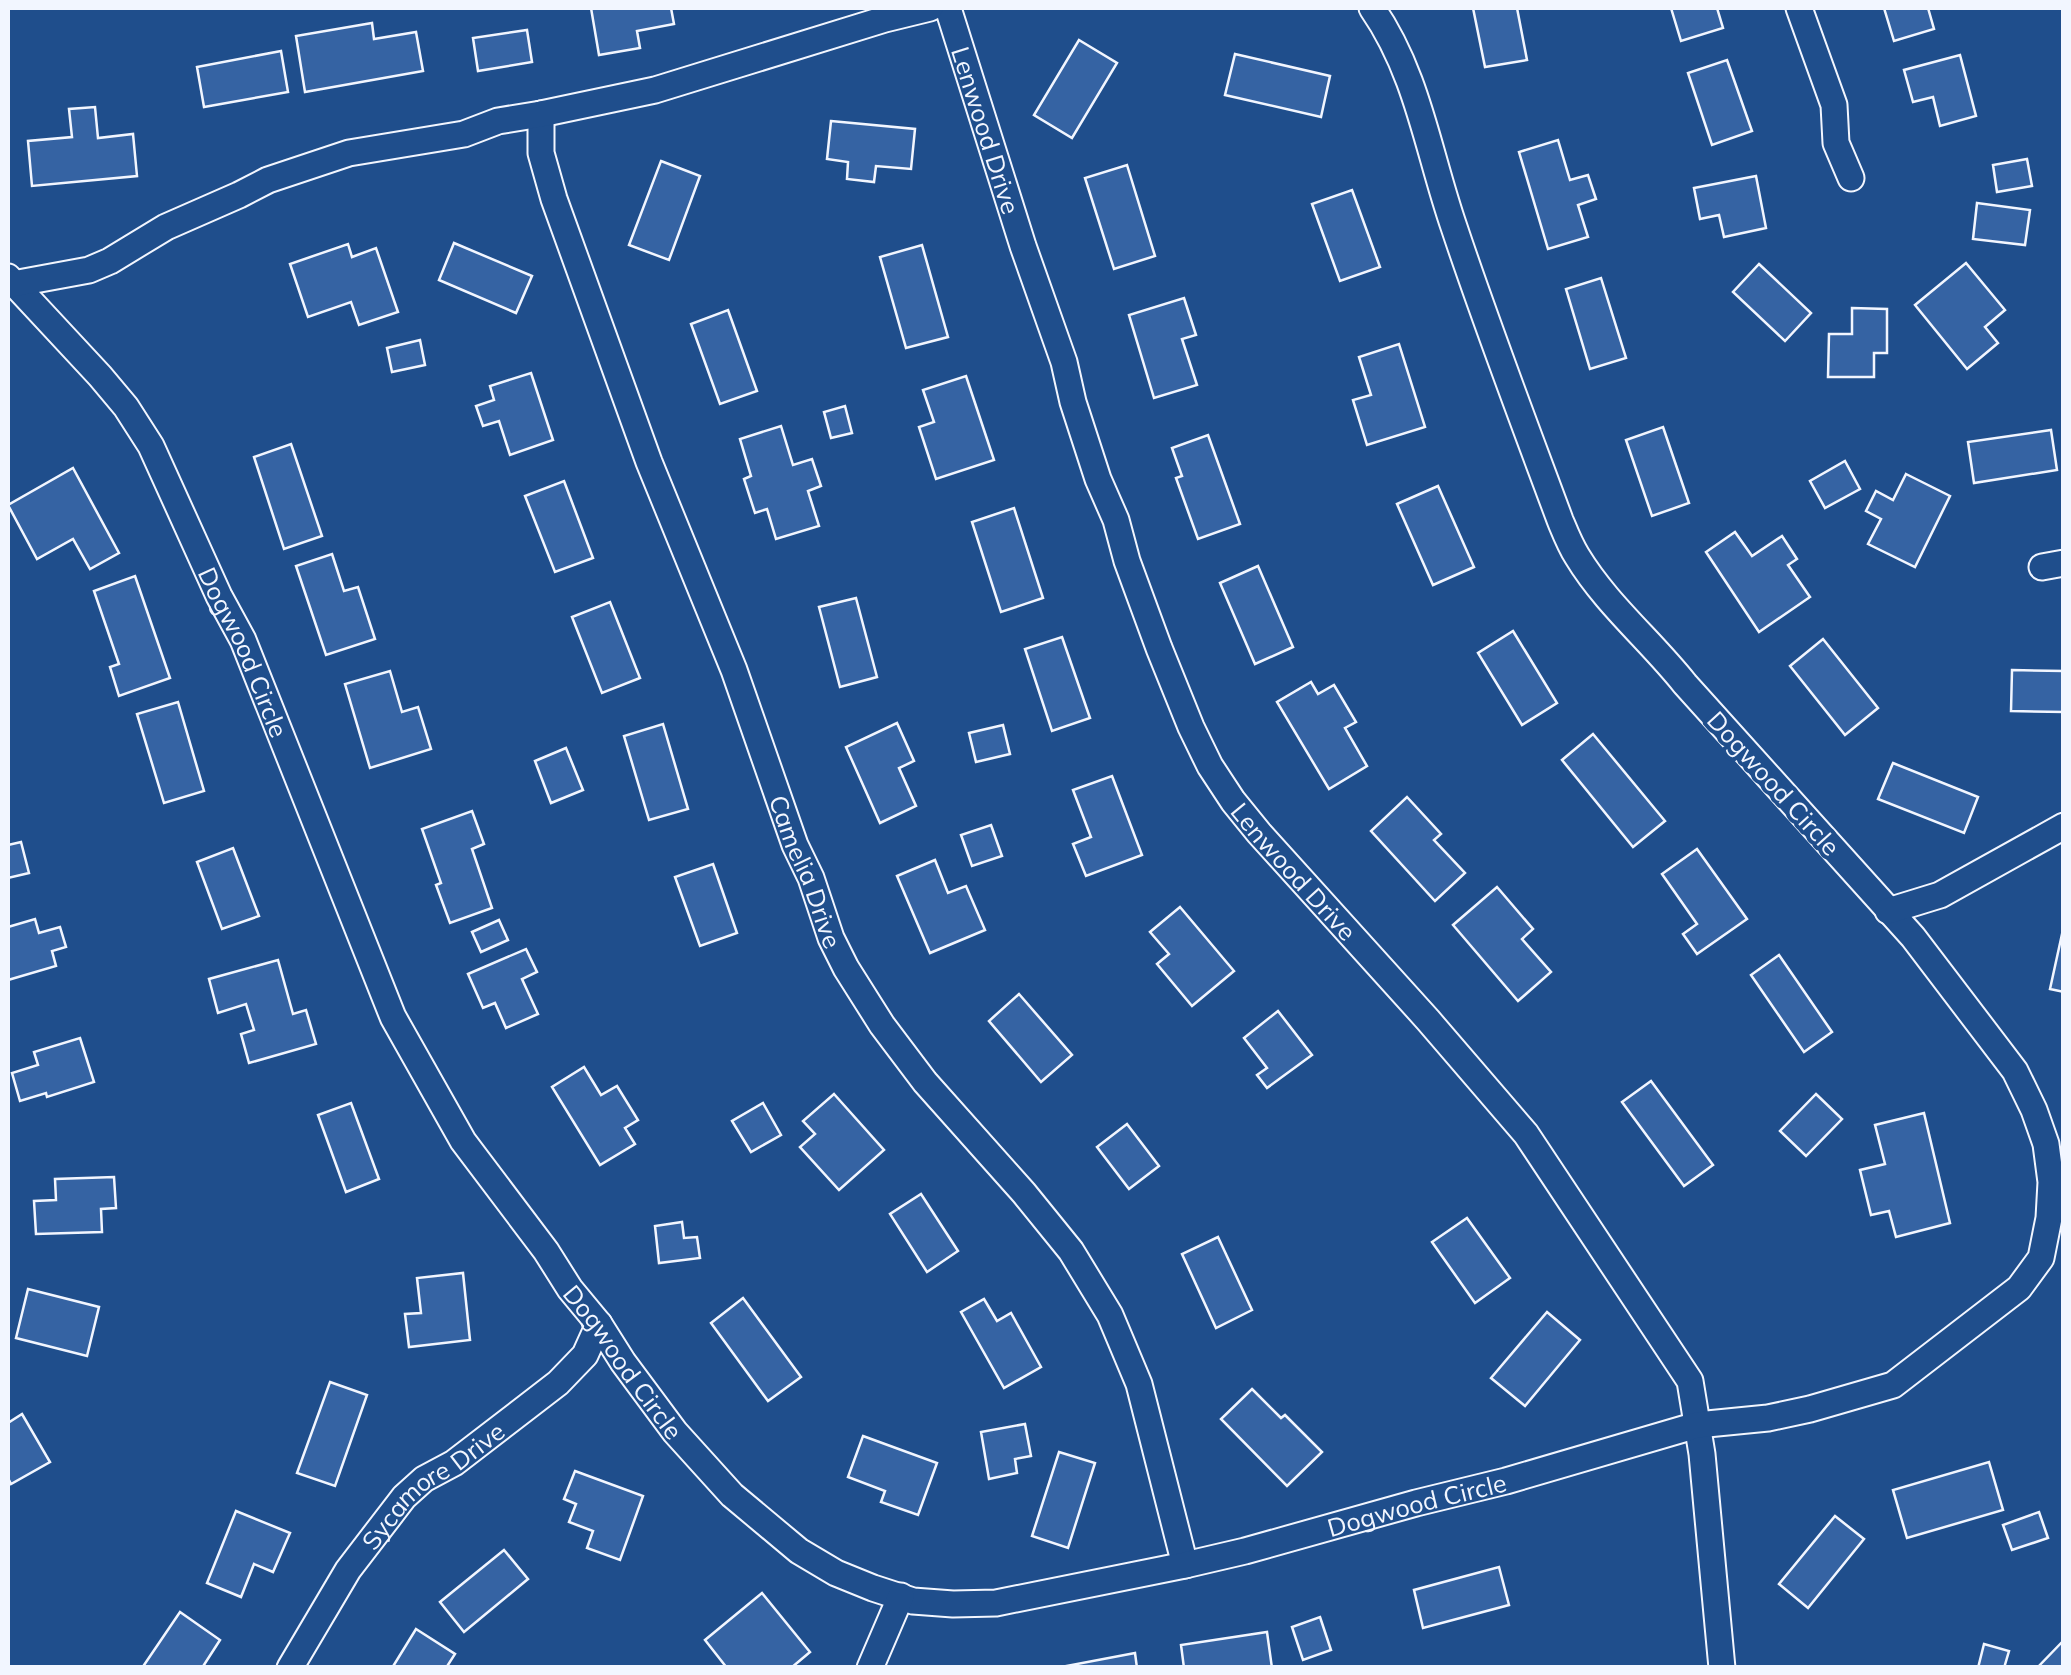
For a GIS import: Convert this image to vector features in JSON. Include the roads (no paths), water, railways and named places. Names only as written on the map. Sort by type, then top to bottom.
[{"type":"street","name":"Dogwood Circle","points":[[10,280],[89,270],[166,227],[268,180],[349,154],[464,134],[498,120],[656,90],[885,18],[930,8]]},
{"type":"street","name":"Lenwood Drive","points":[[948,8],[1064,362],[1098,479],[1116,520],[1159,648],[1210,766],[1259,833],[1526,1134],[1690,1381],[1698,1425],[1722,1668]]},
{"type":"street","name":"Dogwood Circle","points":[[10,280],[100,376],[151,446],[243,640],[393,1017],[463,1141],[675,1432],[732,1495],[799,1551],[836,1572],[914,1600],[996,1603],[1246,1551],[1506,1482],[1698,1425],[1782,1415],[1893,1386],[2018,1288],[2041,1258],[2051,1182],[2046,1144],[2014,1072],[1913,937],[1629,621],[1577,557],[1453,227],[1404,62],[1372,8]]},
{"type":"street","points":[[1799,8],[1834,105],[1836,143],[1851,178]]},
{"type":"street","name":"Camelia Drive","points":[[541,114],[541,153],[554,198],[650,462],[734,670],[831,938],[882,1026],[1071,1252],[1110,1314],[1139,1384],[1185,1565]]},
{"type":"street","points":[[1888,911],[1940,894],[2064,826]]},
{"type":"street","name":"Sycamore Drive","points":[[290,1668],[348,1570],[404,1497],[558,1383],[585,1355],[599,1324]]},
{"type":"street","points":[[870,1668],[901,1596]]}]
